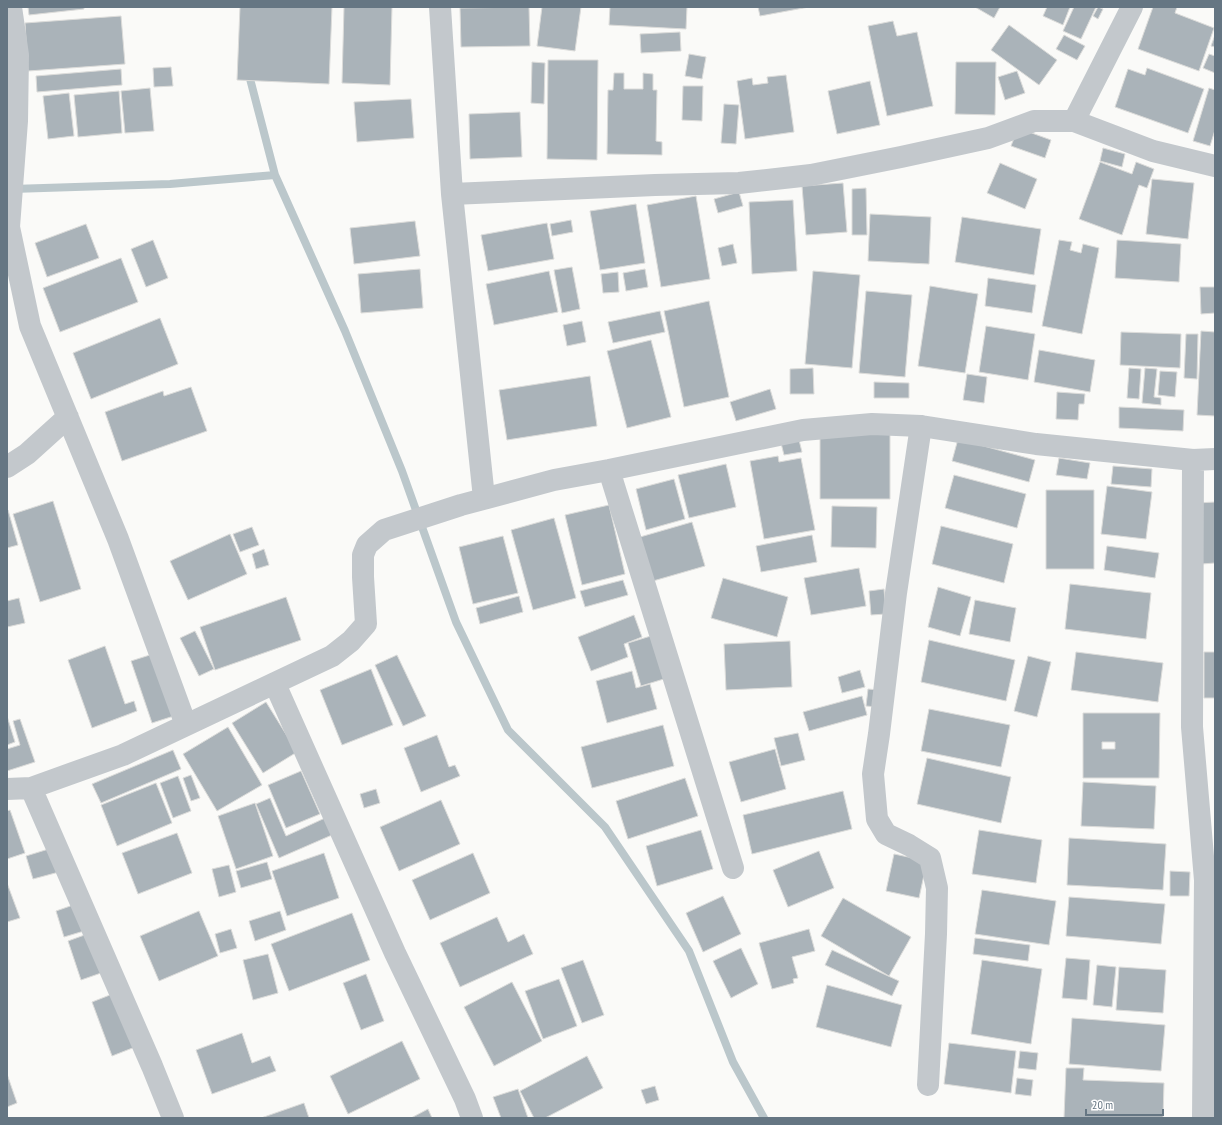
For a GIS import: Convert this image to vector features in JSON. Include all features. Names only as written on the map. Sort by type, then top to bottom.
[{"type":"street","points":[[11,7],[18,55],[17,122],[9,227],[30,326],[118,539],[186,725]]},
{"type":"street","points":[[440,7],[452,194],[484,498]]},
{"type":"street","points":[[1074,121],[1132,7]]},
{"type":"street","points":[[452,194],[739,182],[811,175],[988,138],[1034,121],[1074,121],[1153,151],[1215,166]]},
{"type":"street","points":[[7,467],[28,454],[68,417]]},
{"type":"street","points":[[7,789],[31,788],[123,755],[332,656],[351,641],[366,624],[362,577],[363,555],[368,545],[384,530],[484,498],[554,480],[803,430],[872,424],[921,426],[1036,444],[1193,460],[1215,459]]},
{"type":"street","points":[[921,426],[896,593],[873,774],[877,819],[886,834],[909,845],[930,858],[937,888],[928,1085]]},
{"type":"street","points":[[1193,460],[1192,727],[1205,880],[1203,1118]]},
{"type":"street","points":[[609,470],[733,868]]},
{"type":"street","points":[[275,684],[395,953],[465,1099],[472,1118]]},
{"type":"street","points":[[31,788],[152,1066],[173,1118]]},
{"type":"building","points":[[28,7],[84,7],[84,9],[29,15]]},
{"type":"building","points":[[240,7],[332,7],[329,84],[237,80]]},
{"type":"building","points":[[344,7],[392,7],[390,85],[342,83]]},
{"type":"building","points":[[529,7],[530,46],[461,47],[460,8]]},
{"type":"building","points":[[542,7],[581,7],[575,51],[537,46]]},
{"type":"building","points":[[610,7],[687,7],[686,29],[609,25]]},
{"type":"building","points":[[758,7],[809,7],[760,16]]},
{"type":"building","points":[[975,7],[1000,7],[994,18]]},
{"type":"building","points":[[1047,7],[1070,7],[1063,25],[1043,16]]},
{"type":"building","points":[[1074,7],[1096,7],[1081,39],[1063,31]]},
{"type":"building","points":[[1098,7],[1103,9],[1098,19],[1093,16]]},
{"type":"building","points":[[1153,7],[1177,7],[1175,13],[1214,28],[1199,71],[1138,49]]},
{"type":"building","points":[[121,16],[125,64],[28,71],[25,23]]},
{"type":"building","points":[[893,21],[897,36],[917,32],[933,106],[887,116],[868,26]]},
{"type":"building","points":[[1009,25],[1057,60],[1039,85],[991,50]]},
{"type":"building","points":[[680,32],[681,51],[641,53],[640,34]]},
{"type":"building","points":[[1064,35],[1085,46],[1077,60],[1056,49]]},
{"type":"building","points":[[1215,35],[1215,47],[1211,46]]},
{"type":"building","points":[[689,54],[706,57],[702,79],[685,76]]},
{"type":"building","points":[[1209,54],[1215,56],[1215,73],[1203,68]]},
{"type":"building","points":[[548,60],[598,60],[597,160],[547,159]]},
{"type":"building","points":[[532,62],[545,63],[544,104],[531,103]]},
{"type":"building","points":[[956,62],[996,62],[995,115],[955,114]]},
{"type":"building","points":[[171,67],[173,86],[154,87],[153,68]]},
{"type":"building","points":[[1147,68],[1204,89],[1188,133],[1115,107],[1128,69],[1145,75]]},
{"type":"building","points":[[121,69],[122,85],[37,92],[36,76]]},
{"type":"building","points":[[1017,71],[1025,93],[1005,100],[998,77]]},
{"type":"building","points":[[614,73],[624,73],[624,89],[643,89],[643,73],[653,74],[653,90],[657,90],[656,141],[662,142],[662,155],[607,154],[608,90],[613,90]]},
{"type":"building","points":[[786,75],[794,132],[745,139],[737,81],[752,78],[753,85],[768,83],[767,77]]},
{"type":"building","points":[[870,81],[880,125],[837,134],[828,91]]},
{"type":"building","points":[[683,86],[703,86],[702,121],[682,120]]},
{"type":"building","points":[[150,88],[154,131],[125,133],[121,91]]},
{"type":"building","points":[[1209,88],[1215,90],[1215,130],[1210,146],[1193,141]]},
{"type":"building","points":[[119,91],[122,133],[78,137],[74,95]]},
{"type":"building","points":[[69,93],[74,136],[48,139],[43,96]]},
{"type":"building","points":[[411,99],[414,138],[357,142],[354,102]]},
{"type":"building","points":[[724,104],[739,105],[736,144],[721,143]]},
{"type":"building","points":[[520,112],[522,157],[470,159],[469,114]]},
{"type":"building","points":[[1018,128],[1051,140],[1045,158],[1011,146]]},
{"type":"building","points":[[1103,148],[1125,154],[1122,167],[1100,161]]},
{"type":"building","points":[[1100,162],[1132,174],[1136,162],[1154,169],[1147,188],[1139,185],[1122,235],[1079,219]]},
{"type":"building","points":[[1000,163],[1037,179],[1025,209],[987,193]]},
{"type":"building","points":[[1152,179],[1194,183],[1188,239],[1146,234]]},
{"type":"building","points":[[843,183],[847,232],[806,235],[802,186]]},
{"type":"building","points":[[866,188],[867,235],[852,235],[852,189]]},
{"type":"building","points":[[739,192],[743,206],[718,213],[714,199]]},
{"type":"building","points":[[696,196],[710,279],[661,287],[647,205]]},
{"type":"building","points":[[793,200],[797,271],[752,274],[749,202]]},
{"type":"building","points":[[636,204],[645,263],[600,270],[590,211]]},
{"type":"building","points":[[870,214],[931,217],[929,264],[868,261]]},
{"type":"building","points":[[962,217],[1041,229],[1034,275],[955,262]]},
{"type":"building","points":[[571,220],[573,232],[552,236],[550,224]]},
{"type":"building","points":[[415,221],[420,256],[354,264],[350,228]]},
{"type":"building","points":[[547,223],[554,259],[488,271],[481,235]]},
{"type":"building","points":[[86,224],[99,258],[47,277],[35,243]]},
{"type":"building","points":[[153,240],[168,278],[146,287],[131,249]]},
{"type":"building","points":[[1059,240],[1072,242],[1070,250],[1081,253],[1083,244],[1099,248],[1082,334],[1042,326]]},
{"type":"building","points":[[1117,240],[1181,244],[1179,282],[1115,278]]},
{"type":"building","points":[[733,244],[737,263],[722,266],[718,248]]},
{"type":"building","points":[[121,258],[138,302],[60,332],[43,288]]},
{"type":"building","points":[[572,267],[580,309],[562,313],[554,270]]},
{"type":"building","points":[[420,269],[423,308],[361,313],[358,274]]},
{"type":"building","points":[[645,269],[648,287],[626,291],[623,273]]},
{"type":"building","points":[[549,271],[558,312],[494,325],[486,284]]},
{"type":"building","points":[[813,271],[860,275],[852,368],[805,364]]},
{"type":"building","points":[[618,272],[619,292],[603,293],[601,274]]},
{"type":"building","points":[[988,278],[1036,285],[1032,313],[985,306]]},
{"type":"building","points":[[930,286],[978,294],[965,373],[918,366]]},
{"type":"building","points":[[1200,287],[1215,287],[1215,313],[1201,314]]},
{"type":"building","points":[[866,291],[912,295],[905,377],[859,373]]},
{"type":"building","points":[[709,301],[729,397],[684,407],[664,311]]},
{"type":"building","points":[[660,311],[665,332],[613,343],[608,322]]},
{"type":"building","points":[[160,318],[178,364],[91,399],[73,353]]},
{"type":"building","points":[[582,321],[586,342],[567,346],[563,325]]},
{"type":"building","points":[[986,326],[1035,334],[1028,380],[979,372]]},
{"type":"building","points":[[1201,331],[1215,332],[1215,416],[1197,415]]},
{"type":"building","points":[[1121,332],[1181,334],[1180,368],[1120,365]]},
{"type":"building","points":[[1186,334],[1198,334],[1197,379],[1184,378]]},
{"type":"building","points":[[651,340],[671,417],[627,428],[607,351]]},
{"type":"building","points":[[1039,350],[1095,360],[1090,392],[1034,382]]},
{"type":"building","points":[[813,368],[814,394],[790,394],[790,369]]},
{"type":"building","points":[[1129,368],[1141,369],[1139,399],[1127,398]]},
{"type":"building","points":[[1145,368],[1157,369],[1154,397],[1161,398],[1161,405],[1142,403]]},
{"type":"building","points":[[1160,371],[1177,372],[1175,397],[1158,395]]},
{"type":"building","points":[[967,374],[987,377],[984,403],[963,400]]},
{"type":"building","points":[[590,376],[597,426],[507,440],[499,390]]},
{"type":"building","points":[[874,382],[909,383],[909,398],[874,398]]},
{"type":"building","points":[[191,387],[207,431],[122,461],[105,412],[163,391],[164,396]]},
{"type":"building","points":[[770,389],[776,409],[736,421],[730,402]]},
{"type":"building","points":[[1057,392],[1085,394],[1084,404],[1079,404],[1078,420],[1056,419]]},
{"type":"building","points":[[1119,407],[1184,410],[1183,431],[1119,428]]},
{"type":"building","points":[[820,433],[890,433],[890,499],[820,499]]},
{"type":"building","points":[[958,439],[1035,460],[1029,482],[952,461]]},
{"type":"building","points":[[799,440],[802,452],[784,455],[781,443]]},
{"type":"building","points":[[778,456],[779,462],[801,458],[815,530],[764,539],[750,461]]},
{"type":"building","points":[[1059,458],[1090,463],[1087,479],[1056,475]]},
{"type":"building","points":[[726,464],[736,507],[689,518],[678,475]]},
{"type":"building","points":[[1113,466],[1152,469],[1151,487],[1111,484]]},
{"type":"building","points":[[954,475],[1026,494],[1017,528],[945,508]]},
{"type":"building","points":[[674,479],[685,519],[646,530],[636,489]]},
{"type":"building","points":[[1107,486],[1152,492],[1146,539],[1101,534]]},
{"type":"building","points":[[1046,490],[1094,490],[1094,569],[1046,569]]},
{"type":"building","points":[[53,501],[81,589],[40,602],[13,514]]},
{"type":"building","points":[[1215,502],[1215,563],[1201,564],[1197,503]]},
{"type":"building","points":[[609,505],[625,574],[582,585],[565,515]]},
{"type":"building","points":[[832,506],[877,507],[876,548],[831,547]]},
{"type":"building","points":[[8,510],[18,545],[7,548],[7,511]]},
{"type":"building","points":[[554,518],[576,598],[533,610],[511,530]]},
{"type":"building","points":[[692,522],[705,566],[653,581],[640,537]]},
{"type":"building","points":[[941,526],[1013,544],[1004,583],[932,564]]},
{"type":"building","points":[[252,527],[259,545],[240,552],[233,534]]},
{"type":"building","points":[[230,534],[247,574],[188,600],[170,561]]},
{"type":"building","points":[[812,535],[817,562],[761,572],[756,546]]},
{"type":"building","points":[[503,536],[518,593],[473,604],[459,547]]},
{"type":"building","points":[[1107,546],[1159,553],[1155,578],[1104,570]]},
{"type":"building","points":[[264,549],[269,565],[256,569],[252,554]]},
{"type":"building","points":[[859,568],[866,606],[811,615],[804,578]]},
{"type":"building","points":[[723,578],[788,597],[777,637],[711,618]]},
{"type":"building","points":[[623,580],[628,595],[585,607],[580,591]]},
{"type":"building","points":[[1070,584],[1151,593],[1146,639],[1065,629]]},
{"type":"building","points":[[938,587],[971,597],[960,636],[928,627]]},
{"type":"building","points":[[884,589],[886,614],[871,615],[869,591]]},
{"type":"building","points":[[519,596],[523,612],[480,624],[476,608]]},
{"type":"building","points":[[286,597],[301,640],[215,670],[200,627]]},
{"type":"building","points":[[19,598],[25,623],[7,627],[7,601]]},
{"type":"building","points":[[975,600],[1016,608],[1010,642],[969,634]]},
{"type":"building","points":[[634,615],[642,637],[624,644],[628,657],[591,671],[578,637]]},
{"type":"building","points":[[195,631],[214,669],[199,676],[180,638]]},
{"type":"building","points":[[654,635],[667,678],[641,686],[628,643]]},
{"type":"building","points":[[929,640],[1015,660],[1006,701],[921,682]]},
{"type":"building","points":[[790,641],[792,687],[726,690],[724,644]]},
{"type":"building","points":[[105,646],[125,704],[134,701],[137,711],[92,728],[68,660]]},
{"type":"building","points":[[1076,652],[1163,663],[1158,702],[1071,690]]},
{"type":"building","points":[[1204,652],[1215,652],[1215,698],[1204,698]]},
{"type":"building","points":[[156,653],[177,715],[152,723],[131,661]]},
{"type":"building","points":[[397,655],[426,716],[403,726],[375,665]]},
{"type":"building","points":[[1028,656],[1051,662],[1037,717],[1014,711]]},
{"type":"building","points":[[371,669],[393,725],[342,745],[320,690]]},
{"type":"building","points":[[860,670],[865,687],[842,693],[838,677]]},
{"type":"building","points":[[632,671],[636,688],[650,684],[657,709],[607,723],[596,681]]},
{"type":"building","points":[[868,689],[879,690],[877,707],[866,706]]},
{"type":"building","points":[[862,696],[867,715],[809,731],[803,712]]},
{"type":"building","points":[[266,702],[297,752],[263,773],[232,723]]},
{"type":"building","points":[[929,709],[1010,725],[1001,767],[921,751]]},
{"type":"building","points":[[1083,713],[1160,713],[1159,778],[1083,778]],"holes":[[[1102,742],[1115,742],[1115,749],[1102,749]]]},
{"type":"building","points":[[7,716],[15,742],[7,745]]},
{"type":"building","points":[[20,719],[35,762],[7,771],[7,749],[20,745],[13,721]]},
{"type":"building","points":[[663,725],[674,766],[592,788],[581,747]]},
{"type":"building","points":[[228,727],[262,785],[217,811],[183,754]]},
{"type":"building","points":[[798,733],[805,760],[781,766],[774,738]]},
{"type":"building","points":[[437,735],[449,767],[455,765],[460,776],[421,792],[404,748]]},
{"type":"building","points":[[775,749],[786,789],[741,802],[729,762]]},
{"type":"building","points":[[173,750],[181,769],[101,803],[92,784]]},
{"type":"building","points":[[927,758],[1011,777],[1001,823],[917,804]]},
{"type":"building","points":[[301,771],[320,814],[286,828],[268,785]]},
{"type":"building","points":[[191,775],[200,798],[191,801],[183,778]]},
{"type":"building","points":[[178,776],[191,811],[173,818],[160,783]]},
{"type":"building","points":[[685,778],[698,816],[628,839],[616,801]]},
{"type":"building","points":[[1083,782],[1156,786],[1154,829],[1081,826]]},
{"type":"building","points":[[156,783],[172,823],[117,846],[101,805]]},
{"type":"building","points":[[376,789],[380,803],[364,808],[360,794]]},
{"type":"building","points":[[843,791],[852,829],[752,854],[743,815]]},
{"type":"building","points":[[270,798],[286,836],[325,818],[332,835],[279,858],[256,804]]},
{"type":"building","points":[[441,800],[460,844],[399,871],[380,827]]},
{"type":"building","points":[[255,803],[273,856],[236,869],[218,816]]},
{"type":"building","points":[[10,810],[25,853],[7,859],[7,811]]},
{"type":"building","points":[[701,830],[713,869],[657,886],[646,846]]},
{"type":"building","points":[[979,830],[1042,840],[1036,883],[972,874]]},
{"type":"building","points":[[177,833],[192,873],[138,894],[122,853]]},
{"type":"building","points":[[1069,838],[1166,844],[1163,890],[1067,885]]},
{"type":"building","points":[[52,848],[59,872],[33,879],[26,856]]},
{"type":"building","points":[[819,851],[834,888],[788,907],[773,870]]},
{"type":"building","points":[[324,853],[339,898],[287,916],[272,871]]},
{"type":"building","points":[[473,853],[490,893],[430,920],[412,880]]},
{"type":"building","points":[[894,854],[927,861],[919,898],[886,891]]},
{"type":"building","points":[[267,862],[272,879],[241,888],[236,871]]},
{"type":"building","points":[[229,865],[236,892],[219,897],[212,869]]},
{"type":"building","points":[[1170,871],[1190,872],[1189,896],[1170,896]]},
{"type":"building","points":[[7,883],[20,918],[7,922]]},
{"type":"building","points":[[982,890],[1056,901],[1049,945],[975,934]]},
{"type":"building","points":[[723,896],[741,934],[703,952],[686,913]]},
{"type":"building","points":[[1069,897],[1165,904],[1161,944],[1066,936]]},
{"type":"building","points":[[843,898],[911,937],[889,976],[821,936]]},
{"type":"building","points":[[76,904],[84,931],[64,937],[56,911]]},
{"type":"building","points":[[199,911],[218,956],[159,981],[140,936]]},
{"type":"building","points":[[280,911],[286,930],[255,941],[249,921]]},
{"type":"building","points":[[352,913],[370,960],[289,991],[271,944]]},
{"type":"building","points":[[497,917],[508,942],[524,934],[533,954],[460,987],[440,943]]},
{"type":"building","points":[[231,929],[237,948],[220,953],[215,934]]},
{"type":"building","points":[[809,929],[815,951],[792,957],[798,978],[793,979],[794,983],[772,989],[759,943]]},
{"type":"building","points":[[90,933],[104,972],[81,980],[68,941]]},
{"type":"building","points":[[975,938],[1030,945],[1028,961],[973,954]]},
{"type":"building","points":[[741,948],[758,984],[731,998],[713,961]]},
{"type":"building","points":[[832,950],[899,981],[892,996],[825,965]]},
{"type":"building","points":[[268,954],[278,993],[253,1000],[243,960]]},
{"type":"building","points":[[1066,958],[1090,960],[1087,1000],[1062,998]]},
{"type":"building","points":[[583,960],[604,1015],[582,1023],[561,968]]},
{"type":"building","points":[[982,960],[1042,969],[1031,1044],[971,1034]]},
{"type":"building","points":[[1097,965],[1116,967],[1112,1007],[1093,1005]]},
{"type":"building","points":[[1119,967],[1166,970],[1163,1013],[1116,1010]]},
{"type":"building","points":[[366,974],[384,1021],[361,1030],[343,983]]},
{"type":"building","points":[[559,979],[577,1026],[543,1039],[525,991]]},
{"type":"building","points":[[512,982],[542,1041],[494,1066],[464,1007]]},
{"type":"building","points":[[827,985],[902,1005],[891,1047],[816,1027]]},
{"type":"building","points":[[115,993],[135,1047],[112,1056],[92,1002]]},
{"type":"building","points":[[1072,1018],[1165,1025],[1161,1071],[1069,1064]]},
{"type":"building","points":[[242,1033],[252,1063],[270,1056],[276,1071],[212,1094],[196,1050]]},
{"type":"building","points":[[402,1041],[420,1079],[348,1114],[330,1076]]},
{"type":"building","points":[[949,1043],[1016,1051],[1011,1093],[944,1084]]},
{"type":"building","points":[[1020,1051],[1038,1053],[1036,1070],[1018,1068]]},
{"type":"building","points":[[587,1056],[603,1088],[545,1118],[534,1118],[520,1091]]},
{"type":"building","points":[[1066,1068],[1084,1068],[1083,1080],[1164,1083],[1163,1118],[1064,1118]]},
{"type":"building","points":[[7,1074],[17,1103],[7,1107]]},
{"type":"building","points":[[1017,1078],[1033,1080],[1031,1096],[1015,1094]]},
{"type":"building","points":[[655,1086],[659,1100],[646,1104],[641,1090]]},
{"type":"building","points":[[518,1089],[528,1118],[501,1118],[493,1097]]},
{"type":"building","points":[[304,1103],[309,1118],[261,1118]]},
{"type":"building","points":[[428,1109],[432,1118],[411,1118]]},
{"type":"waterway","points":[[248,71],[275,175],[345,331],[402,471],[456,622],[508,730],[605,827],[689,951],[733,1062],[764,1118]]},
{"type":"waterway","points":[[12,189],[170,184],[275,175]]}]
